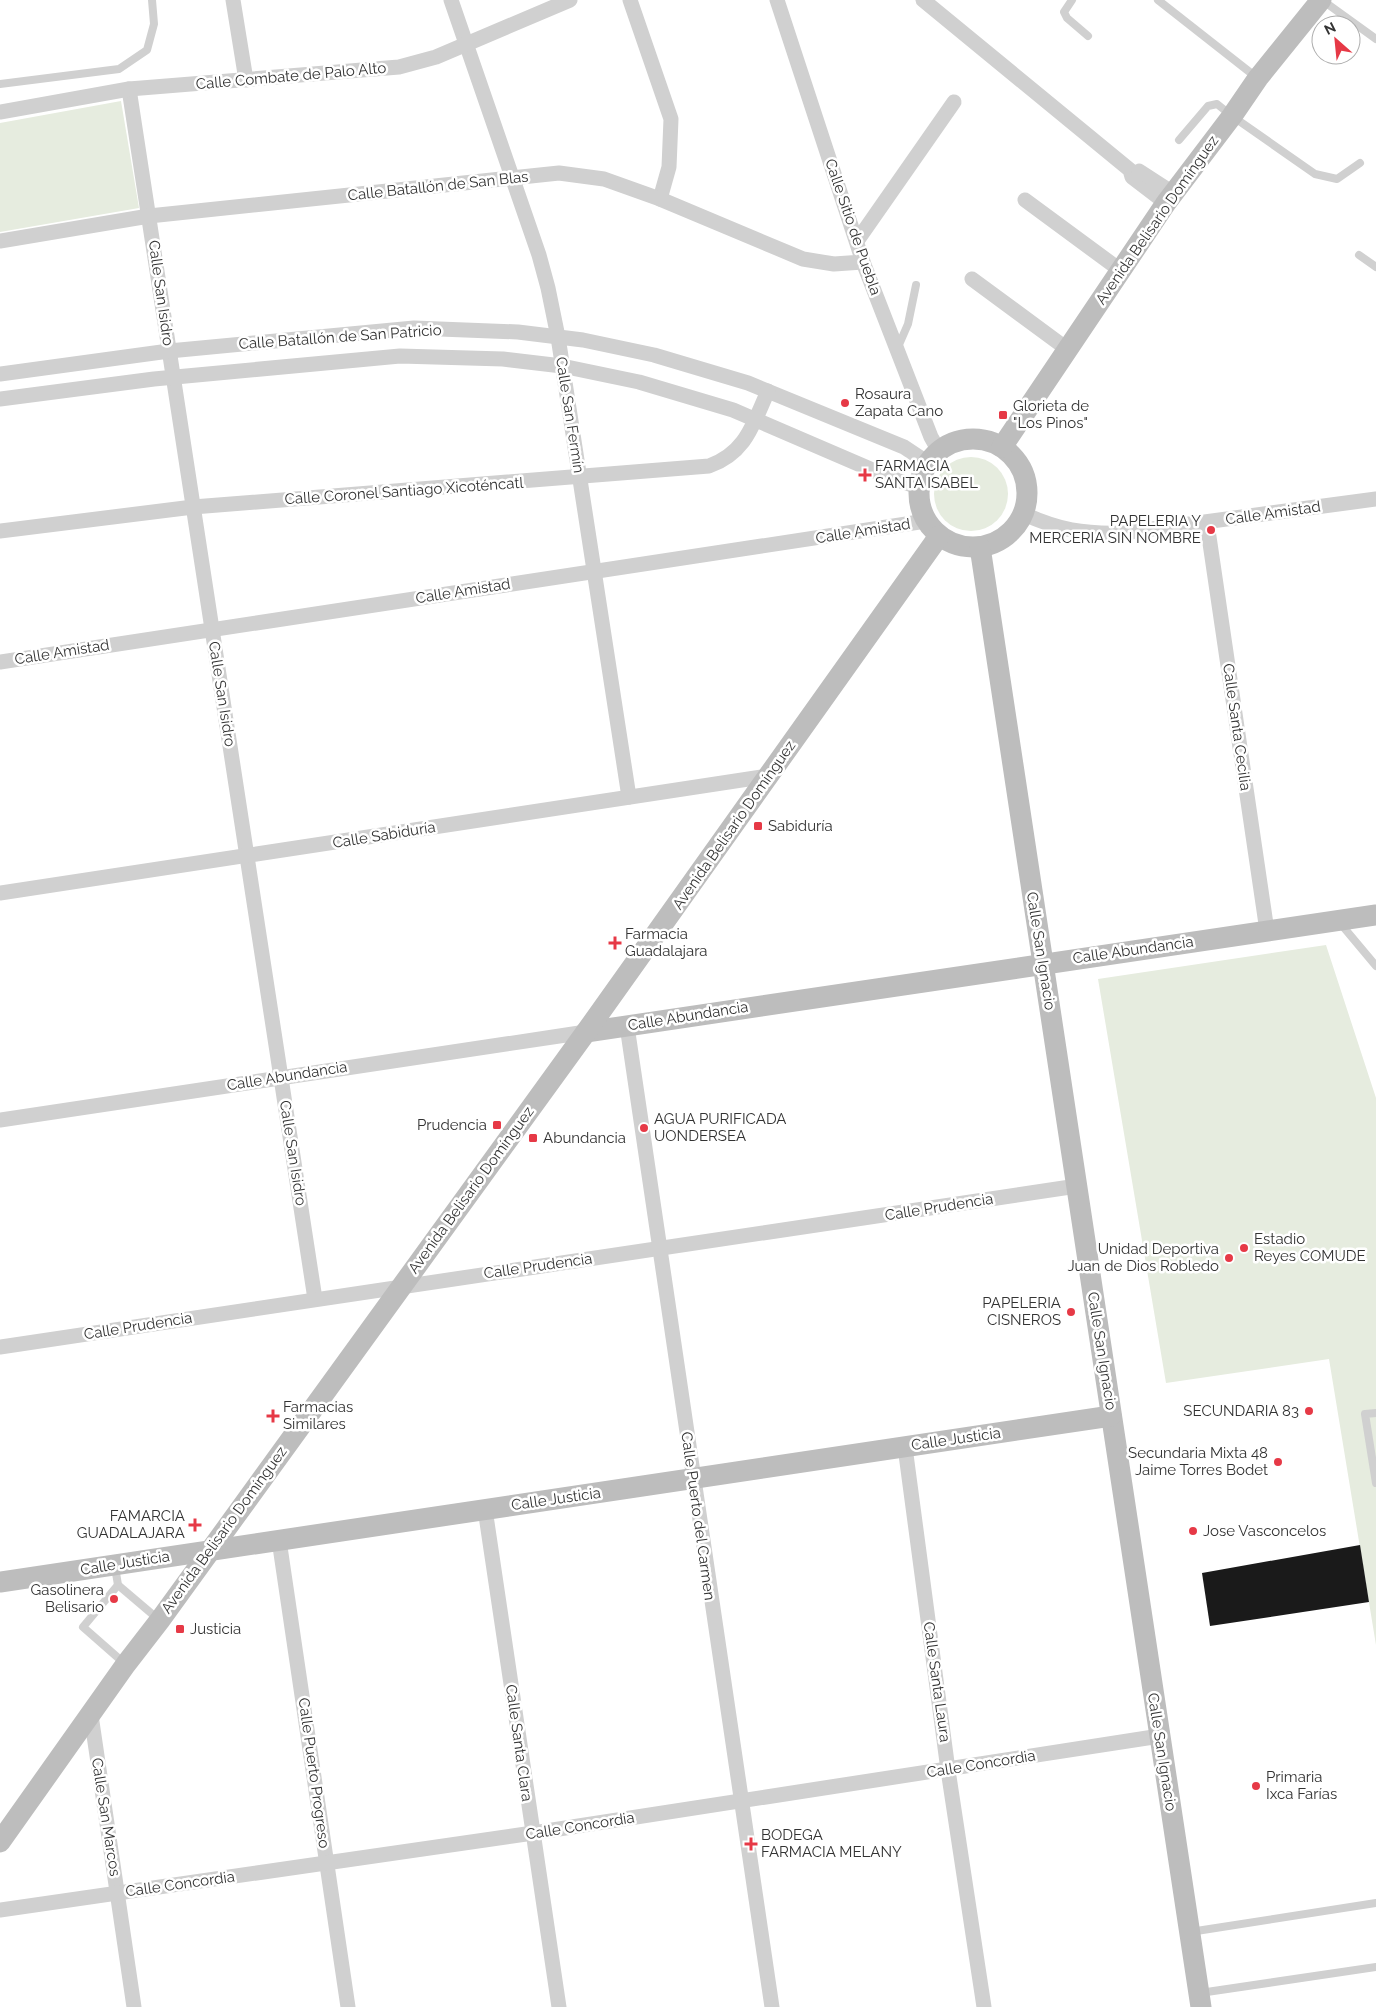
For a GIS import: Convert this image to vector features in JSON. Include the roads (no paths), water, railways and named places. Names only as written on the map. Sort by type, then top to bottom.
[{"type":"street","points":[[233,0],[246,80]]},
{"type":"street","name":"Calle San Fermín","points":[[452,0],[513,178],[548,288],[558,336],[629,797]]},
{"type":"street","name":"Calle Combate de Palo Alto","points":[[0,112],[129,89],[399,67],[436,58],[570,0]]},
{"type":"street","points":[[630,0],[672,119],[669,167],[660,199]]},
{"type":"street","name":"Calle Sitio de Puebla","points":[[777,0],[863,262],[931,438],[934,457]]},
{"type":"street","points":[[923,0],[1130,170],[1132,177],[1169,198]]},
{"type":"street","name":"Avenida Belisario Domínguez","points":[[1002,447],[1169,198],[1232,116],[1258,78],[1321,0]]},
{"type":"street","name":"Calle San Isidro","points":[[129,89],[315,1299]]},
{"type":"street","points":[[856,241],[954,102]]},
{"type":"street","name":"Calle Batallón de San Blas","points":[[0,241],[149,216],[559,173],[604,179],[660,199],[803,259],[834,264],[863,262]]},
{"type":"street","points":[[1025,200],[1120,270]]},
{"type":"street","points":[[972,279],[1067,349]]},
{"type":"street","name":"Calle Batallón de San Patricio","points":[[0,374],[169,351],[414,328],[518,332],[558,336],[654,355],[748,383],[904,447],[934,457]]},
{"type":"street","name":"Calle Batallón de San Patricio","points":[[0,399],[173,377],[400,356],[503,359],[562,366],[639,382],[733,410],[891,478],[918,487]]},
{"type":"street","name":"Calle Coronel Santiago Xicoténcatl","points":[[0,531],[193,507],[709,466],[721,462],[738,450],[744,442],[768,391]]},
{"type":"street","points":[[980,439],[1002,447],[1018,463],[1026,479],[1027,496],[1024,514],[1013,530],[998,541],[980,547],[959,546],[932,529],[921,510],[918,487],[934,457],[951,443],[980,439]]},
{"type":"street","name":"Calle Amistad","points":[[1024,514],[1043,523],[1082,533],[1122,534],[1376,499]]},
{"type":"street","name":"Calle Santa Cecilia","points":[[1207,522],[1267,931]]},
{"type":"street","name":"Avenida Belisario Domínguez","points":[[0,1842],[126,1664],[160,1620],[586,1032],[768,776],[932,529]]},
{"type":"street","name":"Calle Amistad","points":[[0,662],[594,572],[932,529]]},
{"type":"street","name":"Calle San Ignacio","points":[[980,547],[1200,2000]]},
{"type":"street","name":"Calle Sabiduría","points":[[0,893],[768,776]]},
{"type":"street","name":"Calle Abundancia","points":[[0,1120],[1043,963],[1376,915]]},
{"type":"street","name":"Calle Puerto del Carmen","points":[[627,1026],[661,1249],[692,1478],[772,2007]]},
{"type":"street","name":"Calle Prudencia","points":[[0,1347],[402,1285],[661,1249],[1077,1186]]},
{"type":"street","name":"Calle Justicia","points":[[0,1582],[1111,1416]]},
{"type":"street","name":"Calle Santa Laura","points":[[905,1447],[948,1770],[984,2007]]},
{"type":"street","name":"Calle Santa Clara","points":[[485,1509],[559,2007]]},
{"type":"street","name":"Calle Puerto Progreso","points":[[280,1540],[348,2007]]},
{"type":"street","name":"Calle San Marcos","points":[[91,1715],[134,2007]]},
{"type":"street","name":"Calle Concordia","points":[[0,1910],[533,1833],[1160,1736]]},
{"type":"lane","points":[[0,84],[120,69],[147,50],[154,24],[152,0]]},
{"type":"lane","points":[[1072,0],[1064,12],[1067,18],[1088,36]]},
{"type":"lane","points":[[1158,0],[1258,78]]},
{"type":"lane","points":[[1321,0],[1376,39]]},
{"type":"lane","points":[[1179,140],[1208,106],[1218,104],[1232,116],[1315,174],[1337,179],[1360,163]]},
{"type":"lane","points":[[1359,255],[1376,267]]},
{"type":"lane","points":[[897,349],[908,324],[916,285]]},
{"type":"lane","points":[[1338,921],[1376,966]]},
{"type":"lane","points":[[1376,1413],[1365,1414],[1376,1483]]},
{"type":"lane","points":[[115,1564],[118,1585],[160,1620]]},
{"type":"lane","points":[[118,1585],[83,1627],[126,1664]]},
{"type":"lane","points":[[1190,1932],[1376,1903]]},
{"type":"lane","points":[[1200,2000],[1376,1968]]},
{"type":"place","name":"Rosaura Zapata Cano","points":[[845,403]]},
{"type":"place","name":"Glorieta de \"Los Pinos\"","points":[[1003,415]]},
{"type":"place","name":"FARMACIA SANTA ISABEL","points":[[865,475]]},
{"type":"place","name":"PAPELERIA Y MERCERIA SIN NOMBRE","points":[[1211,530]]},
{"type":"place","name":"Sabiduría","points":[[758,826]]},
{"type":"place","name":"Farmacia Guadalajara","points":[[615,943]]},
{"type":"place","name":"Prudencia","points":[[497,1125]]},
{"type":"place","name":"AGUA PURIFICADA UONDERSEA","points":[[644,1128]]},
{"type":"place","name":"Abundancia","points":[[533,1138]]},
{"type":"place","name":"Estadio Reyes COMUDE","points":[[1244,1248]]},
{"type":"place","name":"Unidad Deportiva Juan de Dios Robledo","points":[[1229,1258]]},
{"type":"place","name":"PAPELERIA CISNEROS","points":[[1071,1312]]},
{"type":"place","name":"SECUNDARIA 83","points":[[1309,1411]]},
{"type":"place","name":"Farmacias Similares","points":[[273,1416]]},
{"type":"place","name":"Secundaria Mixta 48 Jaime Torres Bodet","points":[[1278,1462]]},
{"type":"place","name":"FAMARCIA GUADALAJARA","points":[[195,1525]]},
{"type":"place","name":"Jose Vasconcelos","points":[[1193,1531]]},
{"type":"place","name":"Gasolinera Belisario","points":[[114,1599]]},
{"type":"place","name":"Justicia","points":[[180,1629]]},
{"type":"place","name":"Primaria Ixca Farías","points":[[1256,1786]]},
{"type":"place","name":"BODEGA FARMACIA MELANY","points":[[751,1844]]}]
